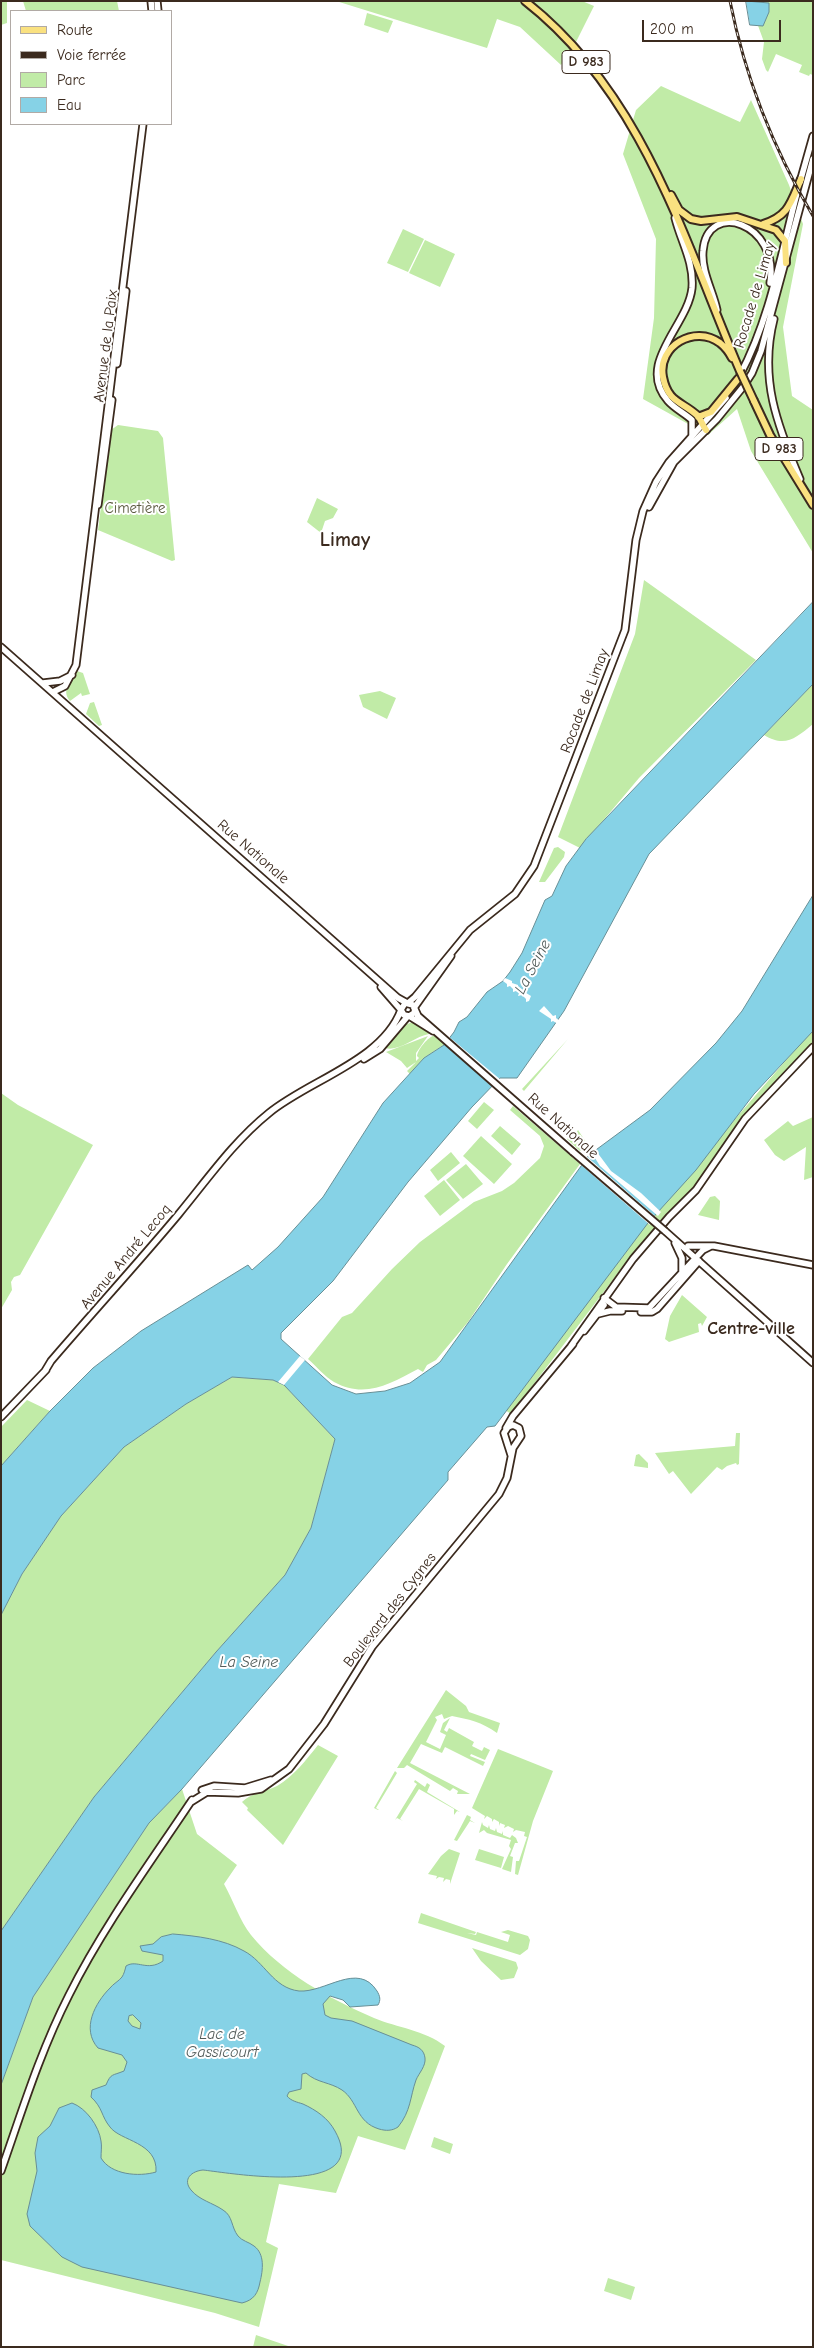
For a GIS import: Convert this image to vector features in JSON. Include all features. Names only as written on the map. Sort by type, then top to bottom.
[{"type":"main road","name":"D 983","points":[[525,1],[570,43],[615,98],[633,126],[660,177],[740,370],[770,435],[813,505]]},
{"type":"main road","name":"Avenue de la Paix","points":[[53,692],[65,686],[73,674],[77,660],[93,517],[145,125]]},
{"type":"main road","name":"Rocade de Limay","points":[[642,520],[674,462],[704,427],[738,379],[755,344],[765,315],[813,136]]},
{"type":"main road","name":"Rocade de Limay","points":[[456,948],[470,930],[507,901],[523,883],[534,866],[622,638],[628,613],[636,540],[643,511],[656,482],[669,462],[692,435],[717,419],[752,373],[761,351],[813,159]]},
{"type":"main road","points":[[660,177],[679,210],[691,219],[701,221],[737,217],[763,224],[776,230],[785,242],[786,263]]},
{"type":"main road","points":[[763,224],[776,220],[783,215],[801,179]]},
{"type":"main road","points":[[672,208],[691,267],[692,288],[686,310],[659,358],[657,376],[663,393],[669,402],[695,418]]},
{"type":"main road","points":[[718,316],[706,272],[703,250],[706,240],[713,229],[724,223],[732,222],[745,225],[757,234],[766,246],[770,256],[772,270],[765,315]]},
{"type":"main road","points":[[781,280],[769,345],[770,386],[782,439],[807,495]]},
{"type":"main road","points":[[704,427],[671,398],[666,389],[662,368],[669,350],[688,337],[698,335],[708,337],[725,347],[740,370]]},
{"type":"main road","points":[[695,418],[711,412],[738,379]]},
{"type":"main road","points":[[692,435],[695,418]]},
{"type":"main road","name":"Rue Nationale","points":[[1,646],[400,1000],[407,1003]]},
{"type":"main road","points":[[43,683],[60,681],[73,674]]},
{"type":"main road","points":[[53,692],[60,681]]},
{"type":"main road","points":[[65,686],[64,695],[69,707]]},
{"type":"main road","points":[[456,948],[414,1008],[413,1014],[409,1016],[404,1015],[401,1010],[416,996],[439,965],[456,948]]},
{"type":"main road","name":"Rue Nationale","points":[[374,977],[401,1010]]},
{"type":"main road","points":[[407,1003],[414,1008]]},
{"type":"main road","name":"Rue Nationale","points":[[414,1008],[418,1016],[669,1235]]},
{"type":"main road","name":"Avenue André Lecoq","points":[[350,1064],[373,1048],[396,1020],[401,1010]]},
{"type":"main road","name":"Rue Nationale","points":[[409,1016],[446,1039]]},
{"type":"main road","name":"Avenue André Lecoq","points":[[1,1417],[45,1371],[51,1361],[65,1347],[242,1138],[271,1111],[304,1089],[350,1064],[377,1052],[409,1016]]},
{"type":"main road","points":[[518,1411],[515,1420],[521,1434],[517,1441],[508,1441],[504,1435],[506,1428],[518,1411],[604,1301],[626,1269],[669,1217],[692,1195],[745,1119],[813,1047]]},
{"type":"main road","points":[[669,1235],[688,1246],[698,1258]]},
{"type":"main road","points":[[669,1235],[698,1258],[813,1363]]},
{"type":"main road","points":[[669,1235],[682,1258],[682,1272]]},
{"type":"main road","points":[[688,1246],[711,1246],[810,1265]]},
{"type":"main road","points":[[598,1314],[612,1311],[650,1312],[658,1309],[704,1249],[711,1246]]},
{"type":"main road","points":[[604,1301],[618,1308],[649,1308],[682,1272],[698,1258]]},
{"type":"main road","points":[[604,1301],[612,1311]]},
{"type":"main road","points":[[570,1346],[598,1314],[604,1301]]},
{"type":"main road","points":[[506,1428],[513,1425],[518,1427]]},
{"type":"main road","name":"Boulevard des Cygnes","points":[[508,1441],[511,1455]]},
{"type":"main road","name":"Boulevard des Cygnes","points":[[1,2171],[38,2064],[69,1995],[108,1926],[191,1802],[197,1794],[206,1788],[250,1787],[279,1776],[292,1765],[314,1738],[372,1647],[496,1499],[507,1478],[511,1455],[517,1441]]},
{"type":"green space","points":[[1,1],[7,1],[7,23],[1,25]]},
{"type":"green space","points":[[23,1],[117,1],[119,10],[26,10]]},
{"type":"green space","points":[[336,1],[582,1],[594,6],[576,42],[561,65],[520,27],[497,19],[487,48]]},
{"type":"green space","points":[[749,1],[813,1],[813,75],[810,74],[809,76],[799,72],[802,65],[776,54],[768,72],[766,70],[762,59],[764,42]]},
{"type":"green space","points":[[367,13],[393,21],[388,33],[364,25]]},
{"type":"green space","points":[[661,86],[740,122],[751,100],[789,185],[803,224],[783,327],[792,396],[813,410],[813,553],[751,451],[737,409],[708,435],[643,399],[654,318],[656,239],[623,154],[636,110]]},
{"type":"green space","points":[[403,229],[424,239],[408,272],[387,263]]},
{"type":"green space","points":[[425,240],[455,254],[440,287],[409,273]]},
{"type":"green space","name":"Cimetière","points":[[118,425],[158,431],[163,438],[175,560],[172,561],[98,530],[111,430]]},
{"type":"green space","points":[[317,498],[338,509],[333,518],[325,521],[321,533],[307,522]]},
{"type":"green space","points":[[644,580],[756,660],[639,778],[580,848],[558,837],[635,634]]},
{"type":"green space","points":[[77,671],[83,673],[90,694],[82,696],[81,693],[70,701],[66,693]]},
{"type":"green space","points":[[813,684],[813,724],[790,740],[778,741],[764,735]]},
{"type":"green space","points":[[380,691],[396,698],[387,719],[363,707],[359,695]]},
{"type":"green space","points":[[94,702],[102,725],[99,726],[86,714],[90,703]]},
{"type":"green space","points":[[558,847],[565,852],[564,857],[545,882],[539,882],[554,848]]},
{"type":"green space","points":[[413,1022],[429,1032],[429,1034],[396,1048],[385,1048],[404,1025]]},
{"type":"green space","points":[[813,1029],[813,1042],[758,1099],[732,1131],[695,1185],[634,1252],[511,1414],[505,1410],[638,1231]]},
{"type":"green space","points":[[435,1035],[445,1044],[424,1058],[410,1074],[407,1071],[416,1062],[407,1068],[401,1061],[386,1052],[428,1036],[416,1053],[416,1061],[419,1058],[417,1056],[421,1047],[429,1038]]},
{"type":"green space","points":[[568,1039],[524,1091],[522,1089]]},
{"type":"green space","points":[[1,1093],[18,1105],[93,1145],[20,1275],[14,1277],[11,1282],[12,1290],[1,1309]]},
{"type":"green space","points":[[484,1102],[494,1110],[477,1129],[468,1121]]},
{"type":"green space","points":[[513,1106],[580,1164],[507,1264],[468,1322],[436,1360],[427,1365],[423,1372],[418,1369],[377,1388],[356,1389],[334,1382],[308,1359],[342,1317],[352,1313],[392,1269],[420,1242],[474,1202],[502,1191],[514,1183],[540,1158],[544,1146],[540,1136],[510,1110]]},
{"type":"green space","points":[[813,1117],[813,1177],[804,1180],[806,1147],[784,1161],[775,1155],[764,1140],[788,1121],[793,1126]]},
{"type":"green space","points":[[500,1126],[521,1144],[512,1155],[491,1136]]},
{"type":"green space","points":[[578,1130],[588,1145],[580,1151],[567,1139],[571,1136],[573,1138]]},
{"type":"green space","points":[[481,1136],[512,1164],[494,1184],[463,1156]]},
{"type":"green space","points":[[451,1152],[460,1163],[438,1181],[430,1170]]},
{"type":"green space","points":[[466,1164],[483,1184],[463,1199],[446,1180]]},
{"type":"green space","points":[[444,1180],[460,1200],[440,1216],[424,1196]]},
{"type":"green space","points":[[715,1196],[720,1201],[719,1220],[698,1215],[710,1197]]},
{"type":"green space","points":[[682,1295],[707,1317],[702,1326],[701,1323],[698,1324],[699,1332],[669,1342],[665,1339],[670,1316]]},
{"type":"green space","points":[[232,1377],[273,1380],[284,1385],[335,1439],[311,1528],[285,1575],[216,1652],[94,1797],[1,1931],[1,1615],[22,1574],[61,1516],[124,1447],[186,1404]]},
{"type":"green space","points":[[27,1400],[50,1411],[1,1466],[1,1427]]},
{"type":"green space","points":[[736,1433],[740,1433],[739,1464],[727,1466],[722,1470],[717,1467],[691,1494],[673,1471],[669,1474],[655,1453],[735,1446]]},
{"type":"green space","points":[[639,1454],[648,1463],[648,1468],[634,1466],[636,1455]]},
{"type":"green space","points":[[446,1690],[466,1706],[469,1712],[500,1723],[497,1733],[486,1726],[469,1720],[452,1716],[444,1719],[442,1714],[435,1717],[437,1720],[426,1742],[440,1749],[446,1735],[440,1732],[443,1723],[450,1718],[444,1730],[447,1732],[449,1728],[474,1742],[472,1746],[482,1751],[484,1747],[490,1750],[485,1760],[471,1754],[470,1756],[485,1762],[483,1766],[445,1747],[442,1753],[421,1744],[410,1763],[470,1794],[457,1794],[458,1791],[453,1788],[450,1791],[407,1765],[404,1768],[397,1768]]},
{"type":"green space","points":[[318,1745],[338,1756],[283,1845],[247,1810],[248,1808],[242,1802],[283,1782]]},
{"type":"green space","points":[[498,1749],[553,1771],[533,1821],[518,1875],[515,1874],[516,1861],[519,1861],[527,1837],[524,1836],[525,1832],[516,1830],[513,1832],[514,1829],[508,1826],[504,1828],[505,1825],[500,1823],[499,1826],[499,1822],[494,1819],[492,1822],[492,1819],[487,1816],[484,1819],[485,1816],[472,1808]]},
{"type":"green space","points":[[395,1771],[397,1773],[376,1808],[379,1810],[374,1808]]},
{"type":"green space","points":[[415,1780],[425,1787],[427,1783],[430,1785],[427,1792],[460,1812],[457,1811],[454,1815],[454,1809],[419,1789],[400,1819],[403,1821],[397,1818],[395,1820],[417,1784],[414,1782]]},
{"type":"green space","points":[[182,1789],[197,1834],[237,1865],[224,1884],[247,1929],[263,1949],[292,1973],[324,1993],[374,2018],[428,2036],[445,2046],[405,2150],[358,2136],[336,2193],[279,2184],[266,2242],[278,2248],[259,2327],[215,2313],[1,2260],[1,2085],[33,1997],[149,1823]]},
{"type":"green space","points":[[467,1815],[475,1823],[470,1821],[457,1841],[454,1840]]},
{"type":"green space","points":[[482,1822],[488,1828],[489,1825],[490,1829],[495,1831],[496,1828],[497,1832],[502,1834],[503,1831],[503,1835],[510,1838],[512,1835],[516,1838],[518,1843],[515,1843],[510,1856],[513,1857],[511,1872],[502,1869],[511,1849],[509,1846],[511,1840],[487,1833],[484,1830],[479,1833]]},
{"type":"green space","points":[[449,1849],[460,1853],[450,1884],[450,1880],[446,1879],[443,1882],[444,1878],[439,1877],[436,1879],[437,1876],[428,1874],[441,1856]]},
{"type":"green space","points":[[479,1849],[504,1857],[501,1868],[475,1860]]},
{"type":"green space","points":[[421,1913],[476,1932],[475,1934],[467,1933],[476,1935],[477,1932],[508,1942],[510,1935],[501,1932],[508,1930],[528,1936],[530,1940],[528,1949],[520,1955],[418,1923]]},
{"type":"green space","points":[[472,1948],[516,1962],[518,1968],[514,1978],[501,1980],[481,1961]]},
{"type":"green space","points":[[434,2137],[453,2144],[450,2154],[431,2147]]},
{"type":"green space","points":[[608,2278],[635,2287],[631,2300],[604,2291]]},
{"type":"green space","points":[[256,2335],[291,2347],[253,2347]]},
{"type":"water","points":[[746,1],[769,3],[769,12],[763,26],[750,25]]},
{"type":"water","name":"La Seine","points":[[813,602],[813,684],[649,854],[564,1011],[517,1078],[500,1078],[472,1107],[408,1182],[333,1281],[281,1333],[281,1339],[332,1385],[356,1394],[385,1391],[410,1383],[440,1362],[589,1155],[650,1110],[716,1043],[742,1011],[813,895],[813,1031],[754,1094],[696,1170],[648,1223],[495,1426],[487,1427],[448,1472],[448,1480],[182,1789],[149,1823],[33,1997],[1,2085],[1,1931],[94,1797],[216,1652],[285,1575],[311,1528],[335,1439],[284,1385],[273,1380],[232,1377],[186,1404],[124,1447],[61,1516],[22,1574],[1,1615],[1,1466],[50,1411],[93,1368],[141,1331],[248,1265],[252,1270],[278,1247],[323,1197],[383,1103],[424,1058],[444,1045],[459,1022],[467,1017],[487,992],[503,981],[510,972],[522,953],[545,900],[552,896],[566,866],[586,839]]},
{"type":"water","name":"Lac de Gassicourt","points":[[173,1934],[182,1935],[210,1939],[236,1947],[258,1961],[282,1985],[299,1991],[319,1988],[351,1978],[369,1982],[379,1995],[378,2005],[350,2007],[343,2000],[330,1996],[323,2004],[325,2015],[331,2018],[352,2021],[415,2046],[424,2053],[425,2061],[416,2080],[410,2104],[398,2127],[391,2130],[379,2129],[366,2122],[342,2090],[315,2079],[306,2073],[302,2074],[301,2089],[289,2092],[287,2096],[317,2112],[332,2126],[341,2152],[334,2166],[317,2174],[293,2177],[240,2175],[203,2170],[195,2172],[190,2176],[188,2186],[191,2190],[226,2212],[238,2236],[258,2249],[260,2253],[262,2267],[258,2290],[255,2296],[242,2303],[82,2267],[62,2257],[30,2226],[27,2214],[37,2171],[35,2153],[38,2137],[50,2126],[59,2108],[72,2103],[87,2113],[98,2129],[101,2141],[101,2158],[106,2164],[111,2168],[126,2173],[149,2174],[156,2172],[155,2162],[151,2154],[145,2148],[115,2132],[107,2123],[98,2105],[91,2097],[92,2090],[106,2085],[109,2078],[114,2074],[124,2071],[127,2062],[122,2055],[98,2048],[93,2041],[90,2025],[99,2001],[122,1977],[126,1966],[134,1964],[147,1966],[163,1961],[163,1955],[142,1951],[140,1946],[153,1944],[161,1937]],"holes":[[[133,2015],[141,2023],[140,2029],[132,2026],[128,2021],[129,2016]]]},
{"type":"pier","points":[[505,978],[518,985],[518,988],[531,996],[529,1001],[526,1002],[522,995],[518,996],[519,993],[513,992],[510,986],[507,987],[507,984],[503,981]]},
{"type":"pier","points":[[544,1006],[553,1016],[556,1015],[556,1018],[560,1021],[558,1024],[553,1021],[551,1022],[551,1019],[539,1011]]},
{"type":"pier","points":[[448,1036],[501,1080],[494,1088],[443,1042]]},
{"type":"pier","points":[[594,1148],[611,1171],[641,1193],[661,1212],[658,1216],[600,1166],[590,1150]]},
{"type":"pier","points":[[585,1155],[656,1217],[650,1225],[580,1164]]},
{"type":"pier","points":[[300,1356],[305,1360],[284,1385],[278,1382]]},
{"type":"railway","points":[[730,1],[744,57],[762,112],[786,165],[813,216]]},
{"type":"district","name":"Limay","points":[[345,540]]},
{"type":"district","name":"Centre-ville","points":[[751,1329]]}]
